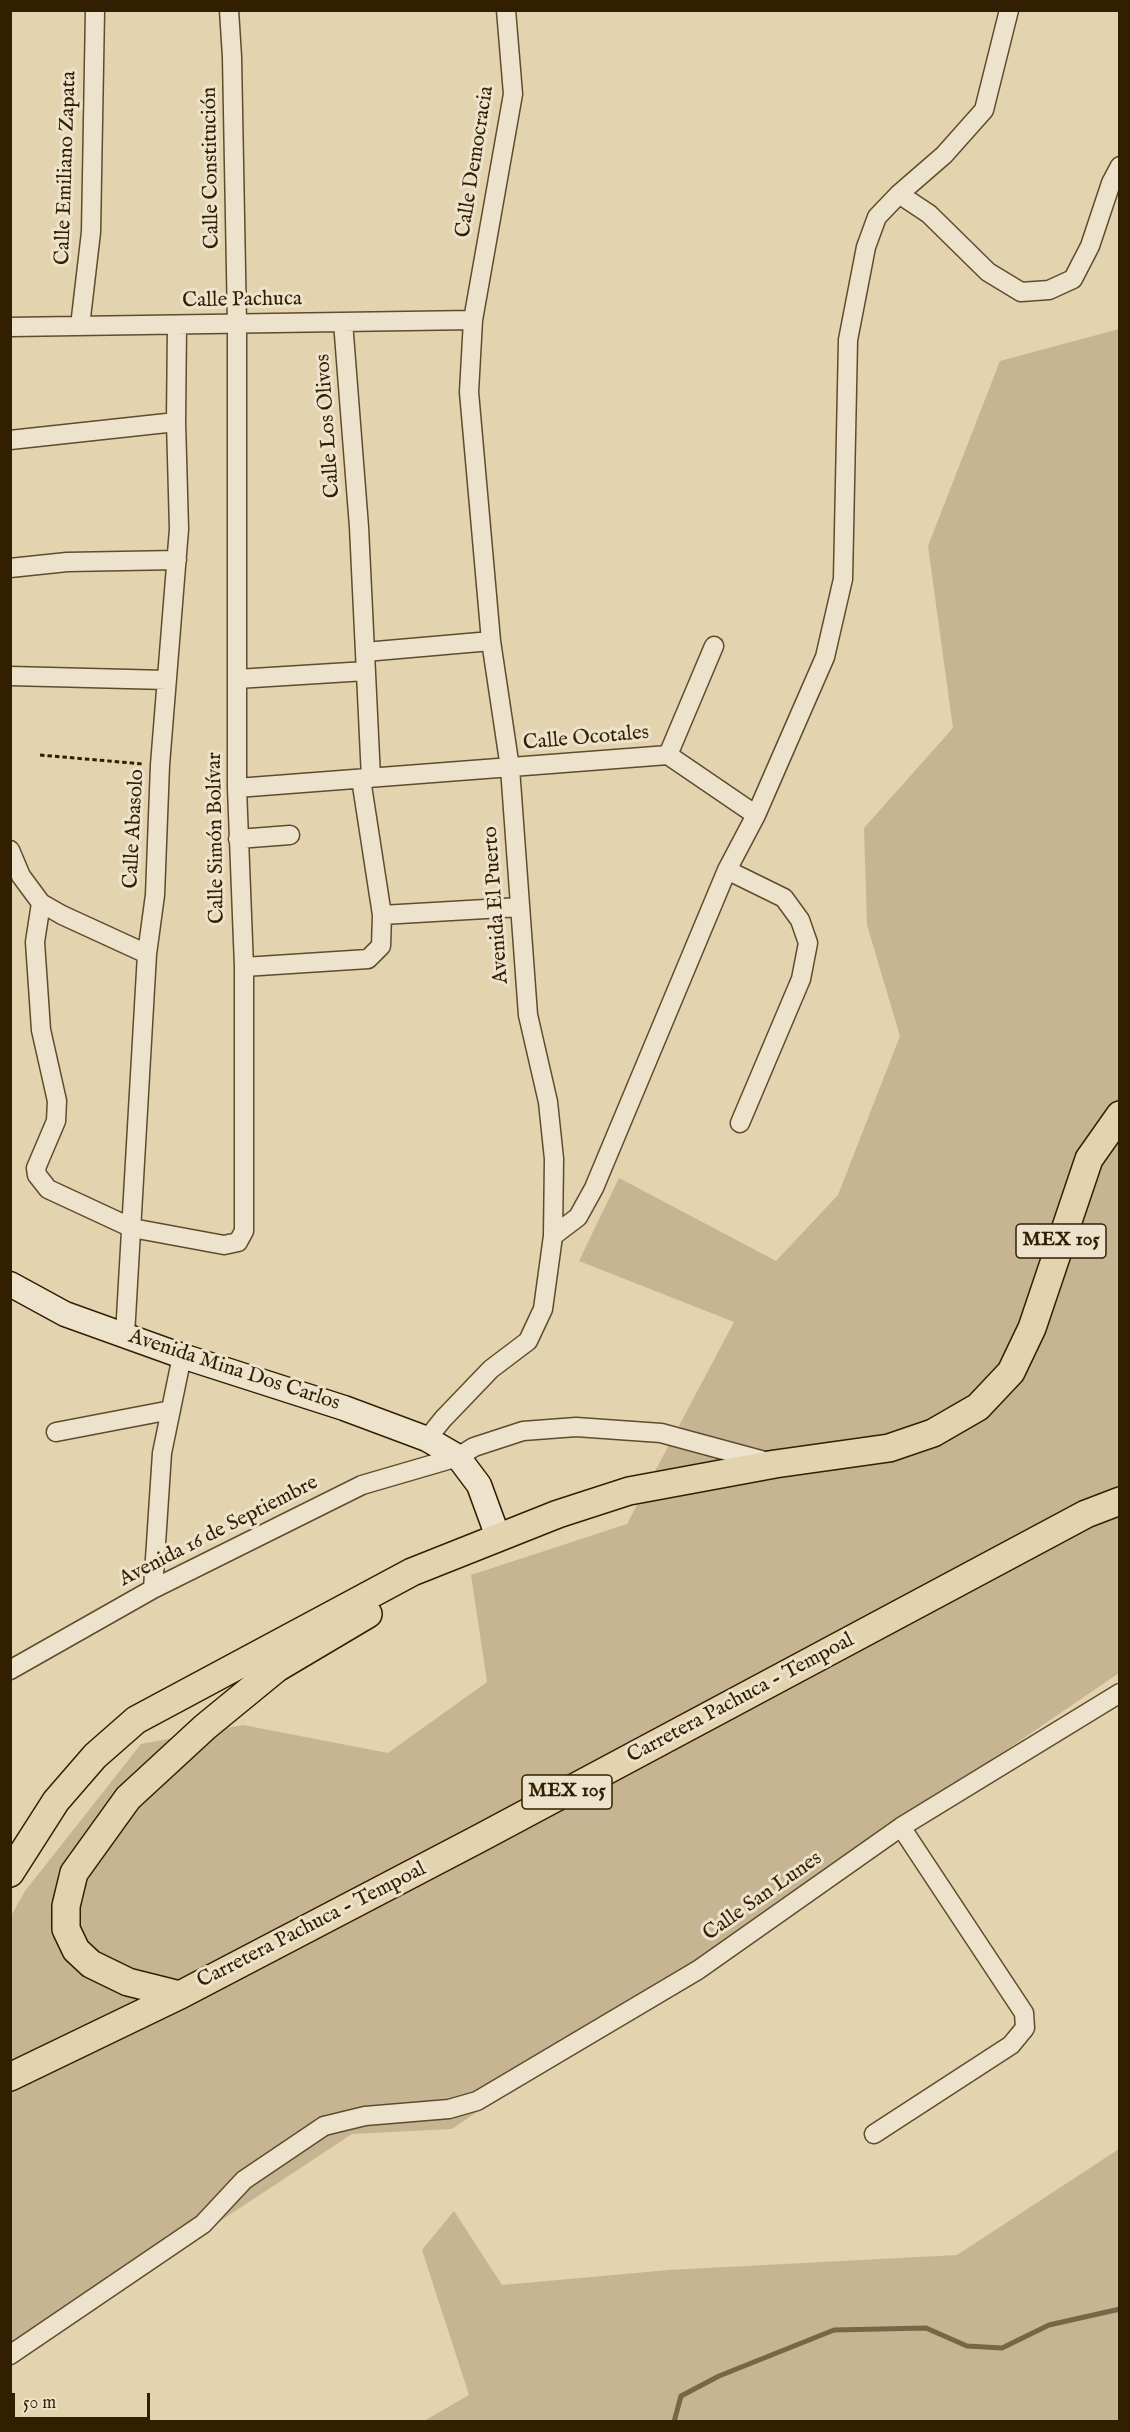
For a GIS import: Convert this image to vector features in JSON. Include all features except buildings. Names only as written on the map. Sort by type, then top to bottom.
[{"type":"main road","name":"MEX 105","points":[[10,1873],[56,1801],[95,1756],[136,1720],[412,1572],[558,1514],[629,1491],[775,1464],[888,1449],[933,1433],[978,1407],[1011,1372],[1032,1328],[1089,1159],[1119,1115]]},
{"type":"main road","name":"Carretera Pachuca - Tempoal","points":[[10,2077],[180,1995],[493,1832],[1086,1515],[1119,1501]]},
{"type":"main road","points":[[180,1995],[128,1982],[91,1964],[76,1950],[66,1929],[66,1906],[74,1873],[128,1798],[205,1727],[277,1668],[371,1613],[412,1572]]},
{"type":"street","name":"Calle Emiliano Zapata","points":[[80,326],[91,232],[95,10]]},
{"type":"street","name":"Calle Constitución","points":[[228,10],[232,57],[237,324]]},
{"type":"street","name":"Calle Democracia","points":[[473,320],[513,94],[506,10]]},
{"type":"street","points":[[553,1236],[579,1216],[594,1188],[727,870],[756,814],[825,657],[843,579],[848,340],[866,247],[877,217],[899,194],[944,155],[984,110],[1009,10]]},
{"type":"street","points":[[899,194],[929,214],[988,272],[1021,292],[1049,290],[1073,279],[1090,246],[1119,166]]},
{"type":"street","name":"Calle Pachuca","points":[[10,327],[473,320]]},
{"type":"street","name":"Avenida El Puerto","points":[[427,1439],[491,1369],[528,1341],[543,1309],[553,1236],[554,1159],[548,1102],[528,1015],[510,768],[491,641],[469,392],[473,320]]},
{"type":"street","name":"Calle Los Olivos","points":[[343,322],[366,652],[366,779]]},
{"type":"street","name":"Calle Simón Bolívar","points":[[41,903],[35,942],[41,1030],[57,1101],[56,1121],[36,1168],[38,1175],[48,1189],[132,1228],[224,1245],[238,1242],[244,1231],[244,967],[237,788],[237,324]]},
{"type":"street","name":"Calle Abasolo","points":[[125,1335],[147,954],[155,895],[160,765],[179,529],[176,422],[177,325]]},
{"type":"street","points":[[10,440],[176,422]]},
{"type":"street","points":[[10,568],[68,562],[177,560]]},
{"type":"street","points":[[366,652],[491,641]]},
{"type":"street","points":[[668,755],[714,646]]},
{"type":"street","points":[[237,679],[366,671]]},
{"type":"street","points":[[10,676],[167,680]]},
{"type":"street","name":"Calle Ocotales","points":[[237,788],[668,755],[756,814]]},
{"type":"street","points":[[244,967],[368,959],[381,946],[382,915],[366,779]]},
{"type":"street","points":[[238,839],[290,835]]},
{"type":"street","points":[[10,850],[21,876],[41,903],[147,954]]},
{"type":"street","points":[[727,870],[784,898],[800,920],[808,943],[801,979],[740,1123]]},
{"type":"street","points":[[382,915],[520,907]]},
{"type":"street","name":"Avenida Mina Dos Carlos","points":[[10,1284],[65,1314],[182,1356],[344,1408],[427,1439],[458,1457],[479,1485],[498,1537]]},
{"type":"street","points":[[153,1589],[162,1453],[182,1356]]},
{"type":"street","points":[[56,1432],[171,1410]]},
{"type":"street","points":[[458,1457],[474,1448],[523,1431],[576,1427],[662,1433],[775,1464]]},
{"type":"street","name":"Avenida 16 de Septiembre","points":[[10,1670],[153,1589],[362,1485],[458,1457]]},
{"type":"street","name":"Calle San Lunes","points":[[10,2355],[203,2224],[244,2180],[324,2126],[365,2116],[449,2109],[477,2102],[698,1970],[901,1827],[1119,1693]]},
{"type":"street","points":[[874,2134],[1011,2045],[1025,2028],[1024,2013],[901,1827]]},
{"type":"path","points":[[40,755],[160,765]]},
{"type":"shaded area","points":[[1119,329],[1119,1673],[452,2129],[352,2134],[11,2359],[11,1916],[25,1891],[141,1744],[243,1725],[388,1753],[487,1682],[471,1575],[627,1524],[734,1322],[579,1261],[619,1178],[776,1261],[838,1195],[900,1036],[867,925],[864,828],[953,728],[928,546],[1000,361]]},
{"type":"shaded area","points":[[1119,2149],[1119,2421],[424,2421],[469,2395],[422,2250],[454,2211],[502,2285],[669,2270],[957,2255]]},
{"type":"waterway","points":[[674,2422],[681,2396],[719,2376],[834,2330],[926,2328],[967,2346],[1002,2348],[1049,2325],[1120,2309]]}]
